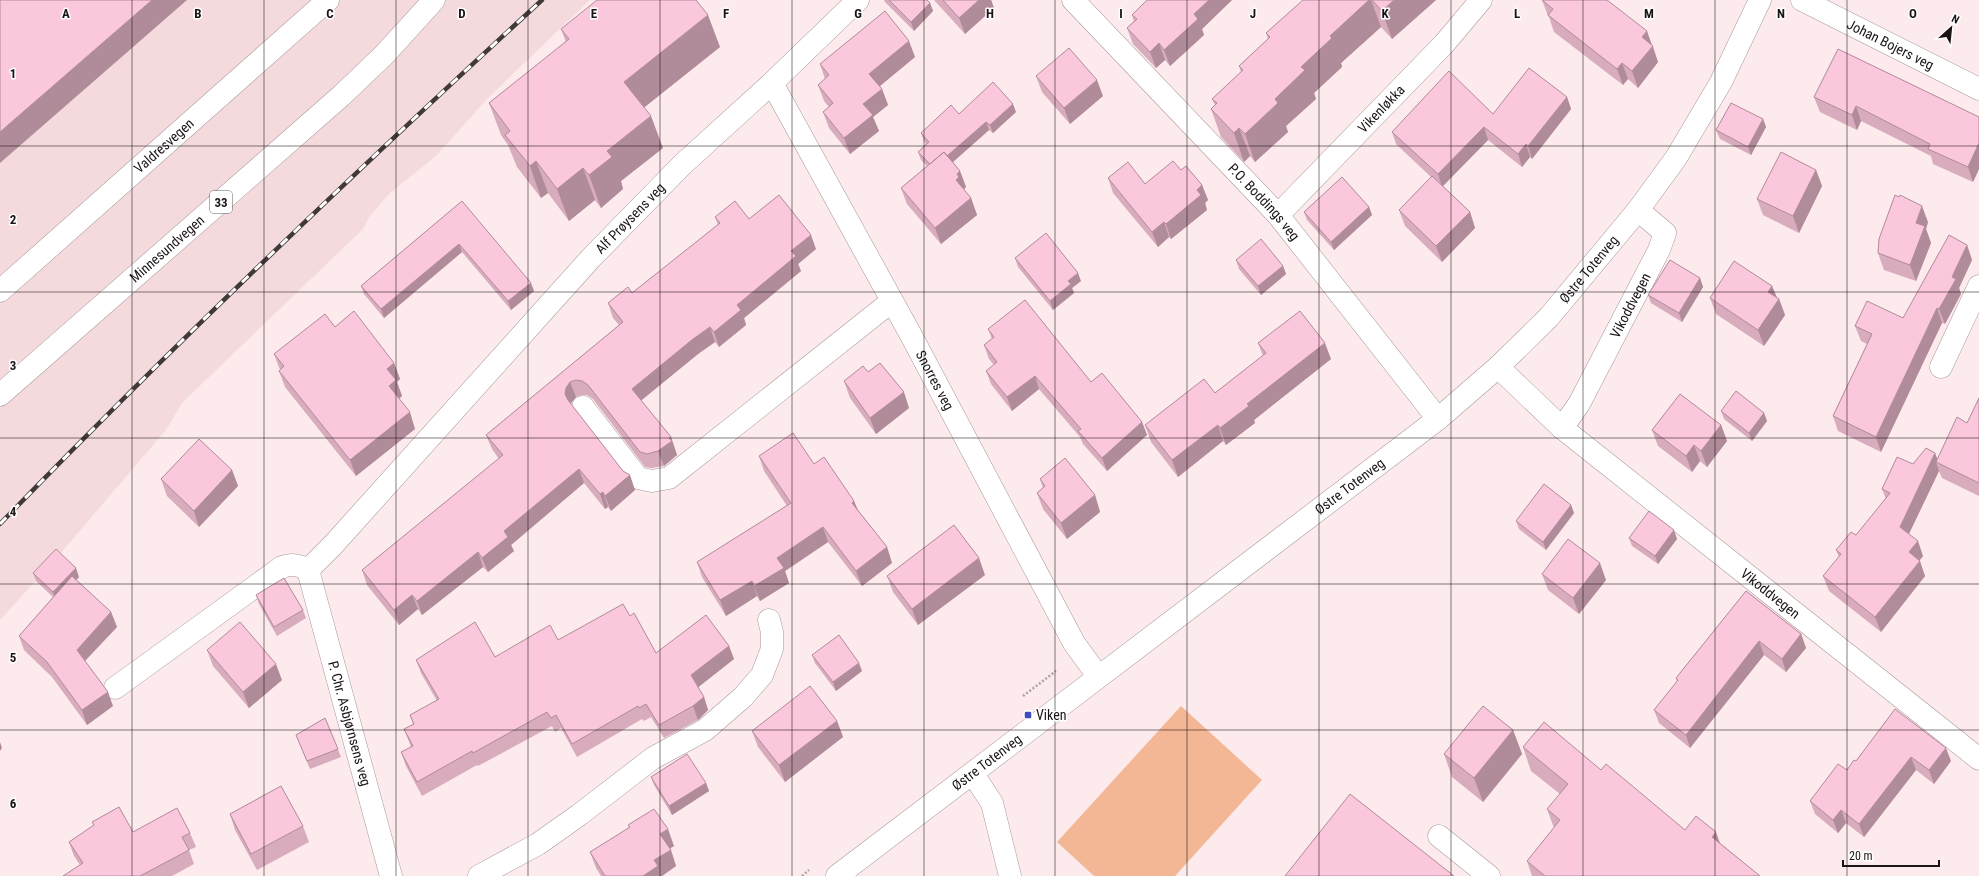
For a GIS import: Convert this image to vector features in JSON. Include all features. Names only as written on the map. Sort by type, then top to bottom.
[{"type":"street","name":"Valdresvegen","points":[[0,291],[328,0]]},
{"type":"street","name":"Minnesundvegen","points":[[0,395],[341,96],[384,55],[434,0]]},
{"type":"street","name":"Alf Prøysens veg","points":[[308,570],[333,545],[591,258],[683,164],[772,83],[858,0]]},
{"type":"street","name":"P.O. Boddings veg","points":[[1073,0],[1278,215],[1438,419]]},
{"type":"street","name":"Vikenløkka","points":[[1278,215],[1444,44],[1481,0]]},
{"type":"street","name":"Østre Totenveg","points":[[837,876],[973,774],[1098,676],[1438,419],[1498,367],[1549,317],[1638,210],[1676,158],[1721,82],[1760,0]]},
{"type":"street","name":"Johan Bojers veg","points":[[1802,0],[1979,89]]},
{"type":"street","name":"Snorres veg","points":[[772,83],[892,301],[1074,643],[1098,676]]},
{"type":"street","name":"Vikoddvegen","points":[[1562,428],[1579,404],[1659,250],[1665,233],[1638,210]]},
{"type":"street","points":[[1941,367],[1979,286]]},
{"type":"street","points":[[583,407],[638,478],[652,481],[669,478],[892,301]]},
{"type":"street","name":"Vikoddvegen","points":[[1498,367],[1562,428],[1979,759]]},
{"type":"street","points":[[115,688],[282,567],[289,564],[302,566],[308,570]]},
{"type":"street","name":"P. Chr. Asbjørnsens veg","points":[[308,570],[391,876]]},
{"type":"street","points":[[479,876],[538,844],[653,758],[705,730],[743,697],[762,675],[772,650],[772,632],[769,620]]},
{"type":"street","points":[[973,774],[992,803],[1010,876]]},
{"type":"street","points":[[1439,836],[1489,876]]},
{"type":"shaded area","points":[[0,0],[590,0],[487,99],[437,155],[389,194],[370,216],[363,229],[182,403],[166,430],[59,555],[0,620]]},
{"type":"shaded area","points":[[1181,706],[1262,780],[1175,876],[1094,876],[1057,842]]},
{"type":"building","points":[[0,0],[152,0],[0,132]]},
{"type":"building","points":[[597,0],[696,0],[708,15],[624,82],[651,116],[607,151],[612,157],[589,175],[583,168],[557,189],[536,161],[530,166],[505,135],[510,131],[489,103],[569,39],[561,29]]},
{"type":"building","points":[[889,0],[927,0],[930,3],[911,22]]},
{"type":"building","points":[[943,0],[979,0],[959,18]]},
{"type":"building","points":[[1147,0],[1209,0],[1194,14],[1198,19],[1164,50],[1159,43],[1150,52],[1127,28],[1137,19],[1132,15]]},
{"type":"building","points":[[1303,0],[1369,0],[1330,36],[1332,38],[1301,67],[1305,70],[1275,99],[1278,103],[1245,134],[1239,128],[1234,133],[1211,109],[1217,103],[1212,99],[1243,70],[1239,66],[1270,37],[1266,33]]},
{"type":"building","points":[[1372,0],[1394,0],[1382,11]]},
{"type":"building","points":[[1542,0],[1607,0],[1647,31],[1642,37],[1653,46],[1632,71],[1622,63],[1617,69],[1548,15],[1553,9]]},
{"type":"building","points":[[885,11],[909,41],[869,74],[882,89],[863,104],[873,115],[844,138],[823,112],[833,103],[818,85],[829,75],[820,64]]},
{"type":"building","points":[[1069,48],[1097,80],[1064,108],[1036,76]]},
{"type":"building","points":[[1838,49],[1979,117],[1979,143],[1968,167],[1928,149],[1930,144],[1856,106],[1852,115],[1814,97]]},
{"type":"building","points":[[1529,68],[1567,97],[1528,146],[1526,144],[1518,154],[1484,127],[1438,174],[1392,132],[1449,71],[1493,114]]},
{"type":"building","points":[[993,82],[1013,104],[990,125],[986,122],[947,156],[944,152],[930,164],[918,152],[929,142],[921,133],[951,105],[959,114]]},
{"type":"building","points":[[1731,103],[1763,119],[1748,147],[1716,130]]},
{"type":"building","points":[[944,152],[960,171],[957,174],[959,177],[956,180],[971,198],[935,228],[901,188]]},
{"type":"building","points":[[1781,152],[1816,170],[1793,216],[1757,199]]},
{"type":"building","points":[[1173,161],[1181,170],[1186,166],[1202,185],[1197,190],[1201,195],[1166,224],[1164,222],[1152,232],[1108,178],[1128,162],[1145,184]]},
{"type":"building","points":[[1432,176],[1470,212],[1436,246],[1399,210]]},
{"type":"building","points":[[1342,177],[1369,207],[1331,242],[1304,212]]},
{"type":"building","points":[[779,195],[811,235],[791,251],[796,256],[737,305],[741,310],[714,332],[710,327],[632,389],[671,437],[669,438],[672,441],[658,451],[647,454],[640,452],[588,385],[582,381],[576,380],[570,382],[566,388],[565,394],[568,400],[623,471],[630,475],[605,496],[603,492],[600,494],[579,469],[504,531],[508,537],[482,558],[478,552],[417,601],[412,595],[394,610],[362,570],[503,455],[486,435],[623,322],[608,303],[628,287],[632,293],[720,223],[715,217],[735,201],[749,219]]},
{"type":"building","points":[[1895,195],[1899,197],[1900,195],[1922,206],[1916,223],[1925,226],[1910,265],[1878,253],[1879,239]]},
{"type":"building","points":[[462,201],[531,283],[508,301],[459,244],[381,309],[361,286]]},
{"type":"building","points":[[1046,233],[1078,273],[1068,281],[1071,284],[1050,301],[1015,258]]},
{"type":"building","points":[[1949,235],[1967,245],[1952,277],[1956,279],[1939,309],[1937,308],[1876,437],[1833,416],[1872,334],[1855,326],[1867,301],[1903,318]]},
{"type":"building","points":[[1261,239],[1283,266],[1258,286],[1236,260]]},
{"type":"building","points":[[1670,260],[1700,278],[1679,313],[1648,295]]},
{"type":"building","points":[[1734,261],[1772,286],[1768,292],[1779,299],[1758,330],[1710,298]]},
{"type":"building","points":[[1025,300],[1091,382],[1102,373],[1142,422],[1102,458],[1078,431],[1081,429],[1035,376],[1007,397],[986,371],[997,362],[984,345],[994,337],[988,329]]},
{"type":"building","points":[[354,311],[394,363],[387,369],[396,380],[389,386],[410,412],[350,460],[279,371],[284,366],[274,354],[325,314],[335,327]]},
{"type":"building","points":[[1300,311],[1325,343],[1247,404],[1249,406],[1220,428],[1218,425],[1172,460],[1145,425],[1204,379],[1215,393],[1266,353],[1258,343]]},
{"type":"building","points":[[880,363],[904,392],[870,418],[844,381],[863,366],[868,372]]},
{"type":"building","points":[[1736,391],[1764,413],[1749,433],[1721,411]]},
{"type":"building","points":[[1680,394],[1721,425],[1701,451],[1694,445],[1686,456],[1652,430]]},
{"type":"building","points":[[1979,398],[1979,483],[1936,462],[1957,417],[1967,423]]},
{"type":"building","points":[[793,433],[814,464],[824,457],[854,501],[852,503],[887,547],[856,571],[823,527],[777,558],[784,568],[754,586],[752,581],[720,600],[697,562],[791,503],[759,456]]},
{"type":"building","points":[[199,439],[232,470],[194,511],[161,479]]},
{"type":"building","points":[[1926,448],[1935,453],[1900,527],[1918,541],[1909,552],[1920,561],[1875,617],[1823,576],[1841,554],[1836,550],[1851,532],[1856,535],[1890,493],[1882,489],[1897,457],[1913,464]]},
{"type":"building","points":[[1065,458],[1095,495],[1061,523],[1037,493],[1045,486],[1040,479]]},
{"type":"building","points":[[1544,484],[1571,505],[1543,542],[1516,521]]},
{"type":"building","points":[[1649,511],[1674,530],[1655,556],[1629,538]]},
{"type":"building","points":[[954,525],[979,558],[912,609],[887,576]]},
{"type":"building","points":[[1568,539],[1600,563],[1573,598],[1542,574]]},
{"type":"building","points":[[56,549],[76,568],[53,592],[33,573]]},
{"type":"building","points":[[72,576],[111,612],[77,650],[108,692],[82,710],[47,662],[19,636]]},
{"type":"building","points":[[284,578],[303,610],[274,627],[256,595]]},
{"type":"building","points":[[1746,591],[1801,634],[1782,659],[1759,641],[1686,735],[1654,710],[1678,680],[1676,678]]},
{"type":"building","points":[[623,604],[630,616],[634,613],[656,653],[706,615],[729,646],[691,675],[704,697],[693,706],[659,725],[646,704],[639,708],[638,706],[572,744],[556,715],[551,718],[547,712],[473,753],[472,751],[417,782],[401,752],[413,746],[404,729],[414,724],[410,715],[439,699],[416,660],[475,622],[495,657],[550,625],[558,640]]},
{"type":"building","points":[[240,622],[276,664],[243,692],[207,650]]},
{"type":"building","points":[[839,635],[859,663],[833,682],[812,655]]},
{"type":"building","points":[[810,686],[837,721],[779,765],[752,731]]},
{"type":"building","points":[[1483,706],[1513,730],[1474,778],[1444,754]]},
{"type":"building","points":[[1895,709],[1946,748],[1929,770],[1911,757],[1859,824],[1841,810],[1833,820],[1810,801],[1838,764],[1847,770],[1854,760],[1856,761]]},
{"type":"building","points":[[325,718],[338,749],[307,761],[296,735]]},
{"type":"building","points":[[1544,722],[1601,770],[1606,764],[1685,830],[1696,816],[1716,832],[1712,837],[1760,876],[1545,876],[1527,861],[1560,820],[1547,809],[1568,784],[1523,747]]},
{"type":"building","points":[[687,754],[706,783],[669,806],[651,777]]},
{"type":"building","points":[[281,786],[303,826],[251,854],[230,814]]},
{"type":"building","points":[[1350,794],[1454,876],[1285,876]]},
{"type":"building","points":[[119,807],[133,832],[177,808],[190,833],[182,837],[189,850],[140,876],[63,876],[83,863],[69,842],[94,825],[92,822]]},
{"type":"building","points":[[654,809],[668,829],[660,834],[671,850],[654,860],[658,866],[643,876],[605,876],[590,852],[630,827],[628,825]]},
{"type":"railway","points":[[0,524],[132,390],[267,258],[542,0]]},
{"type":"place","name":"Viken","points":[[1028,715]]}]
